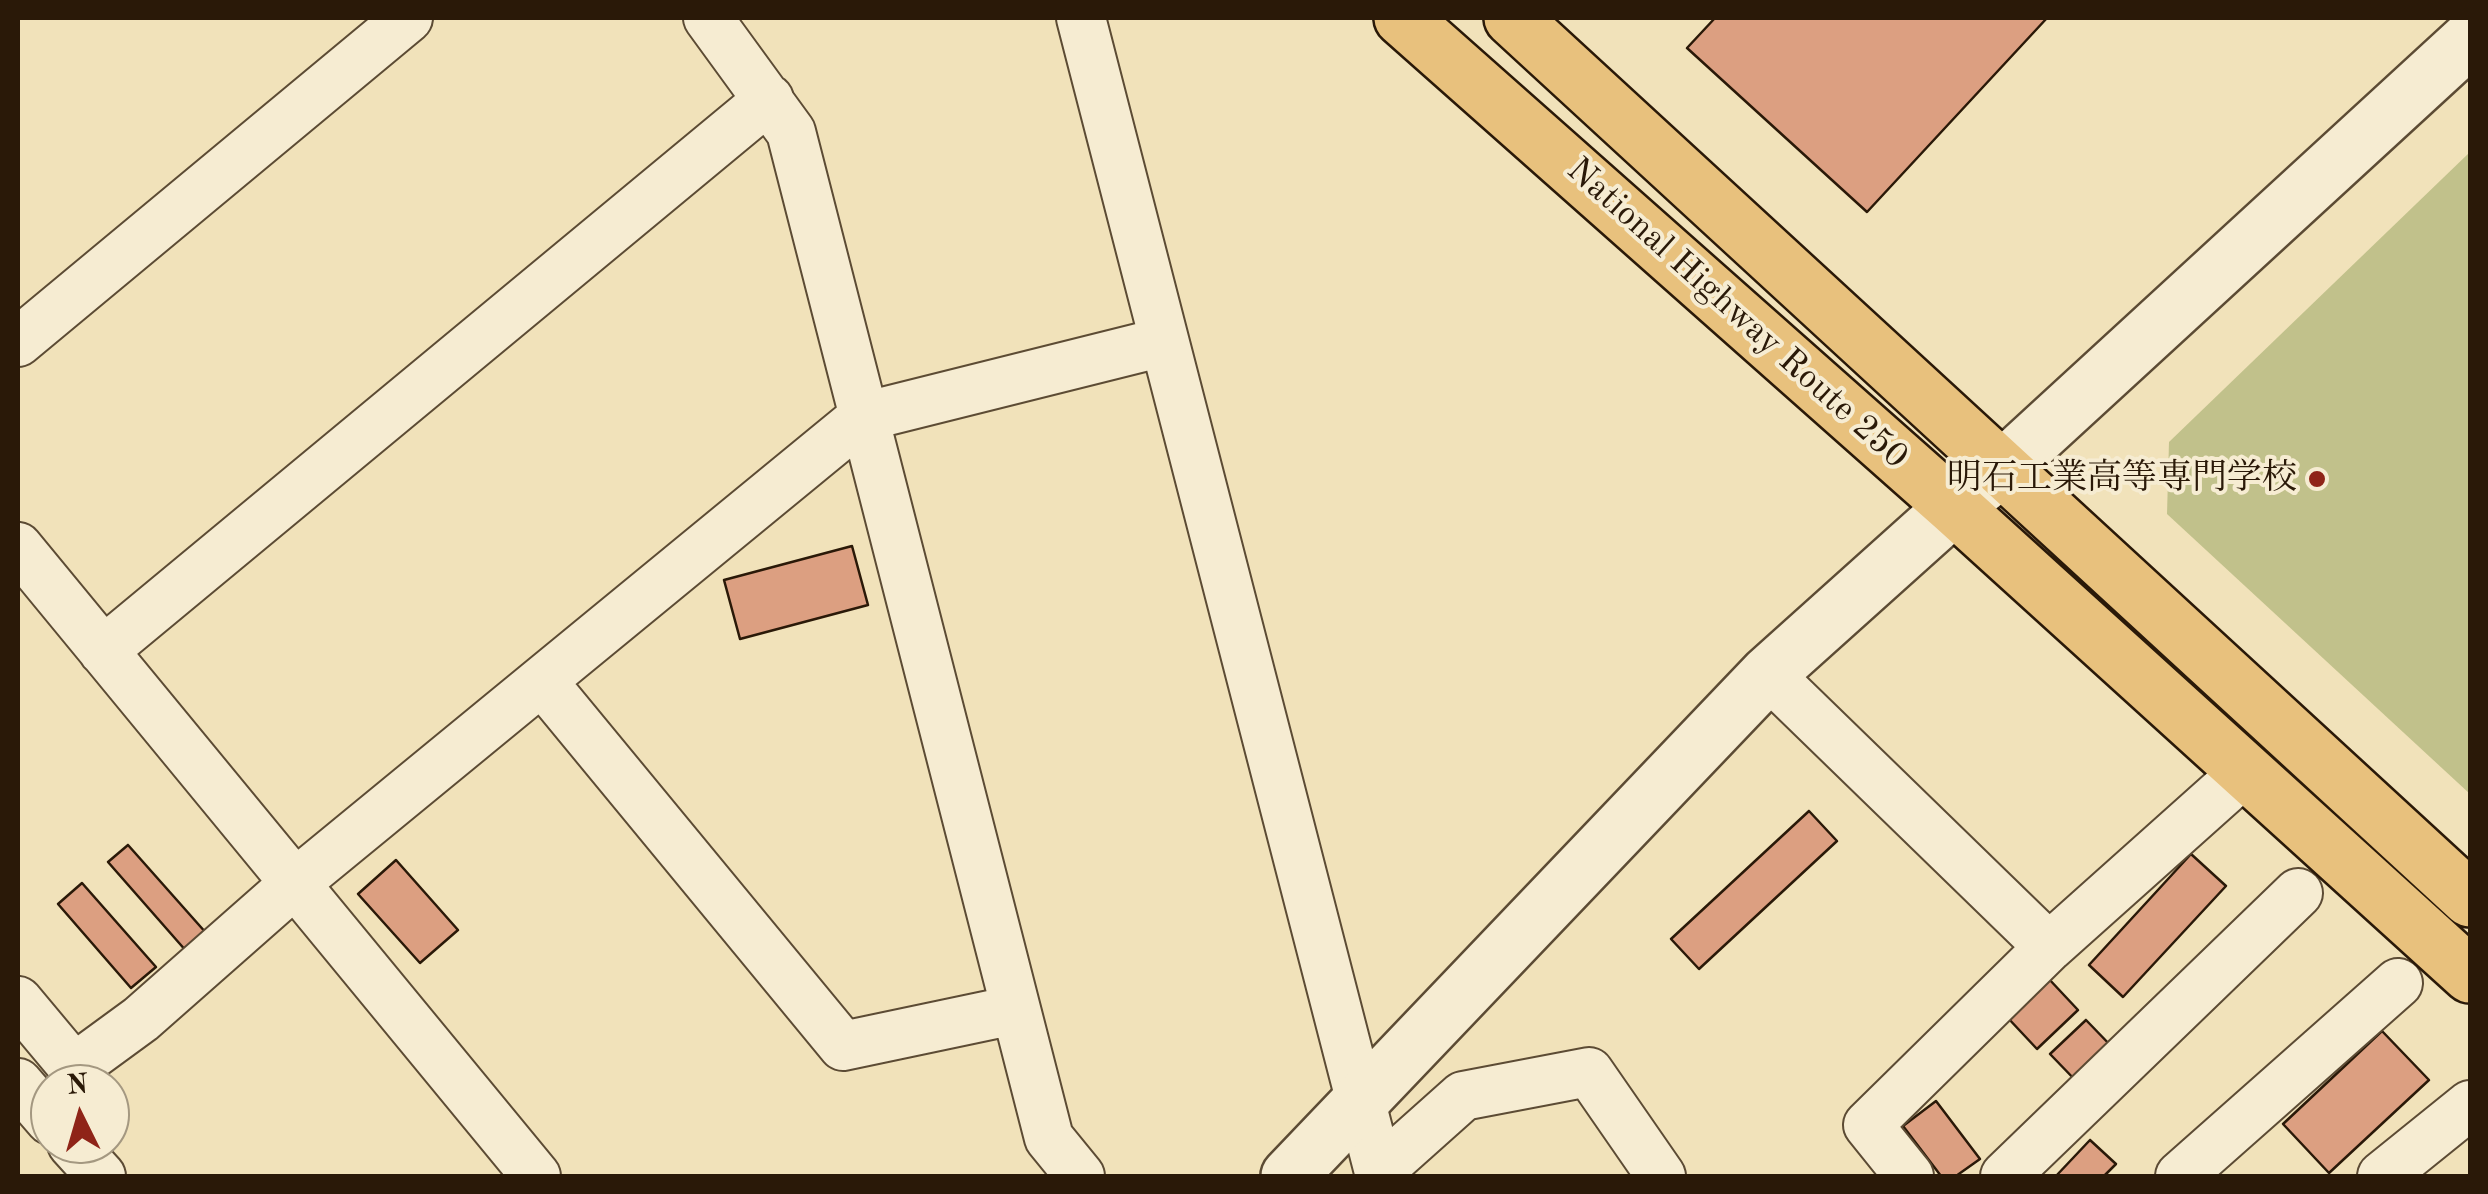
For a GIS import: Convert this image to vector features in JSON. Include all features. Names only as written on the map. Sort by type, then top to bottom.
[{"type":"highway","name":"National Highway Route 250","points":[[1402,18],[2248,770],[2470,975]]},
{"type":"highway","name":"National Highway Route 250","points":[[1512,18],[2470,899]]},
{"type":"street","points":[[18,342],[408,18]]},
{"type":"street","points":[[708,18],[791,132],[1049,1138],[1080,1176]]},
{"type":"street","points":[[1082,18],[1380,1174],[1463,1096],[1589,1072],[1661,1176]]},
{"type":"street","points":[[1289,1176],[1768,674],[2004,467],[2470,39]]},
{"type":"street","points":[[103,652],[770,99]]},
{"type":"street","points":[[18,1000],[74,1068],[140,1019],[293,885],[863,418],[1163,342]]},
{"type":"street","points":[[18,547],[536,1176]]},
{"type":"street","points":[[1768,674],[2049,947]]},
{"type":"street","points":[[542,682],[843,1046],[1014,1010]]},
{"type":"street","points":[[1909,1176],[1868,1125],[2049,947],[2248,770]]},
{"type":"street","points":[[2005,1176],[2298,893]]},
{"type":"street","points":[[2180,1176],[2398,983]]},
{"type":"street","points":[[2382,1176],[2470,1105]]},
{"type":"green space","name":"明石工業高等専門学校","points":[[2470,152],[2470,794],[2167,514],[2169,442]]},
{"type":"building","points":[[1715,18],[2047,18],[1867,212],[1687,48]]},
{"type":"building","points":[[852,546],[868,605],[740,639],[724,580]]},
{"type":"building","points":[[1809,811],[1837,841],[1699,969],[1671,939]]},
{"type":"building","points":[[128,845],[207,934],[187,952],[108,862]]},
{"type":"building","points":[[2191,854],[2226,886],[2123,997],[2089,965]]},
{"type":"building","points":[[396,860],[458,930],[420,963],[358,894]]},
{"type":"building","points":[[82,883],[156,967],[131,988],[58,904]]},
{"type":"building","points":[[2048,978],[2078,1010],[2037,1049],[2007,1017]]},
{"type":"building","points":[[2086,1020],[2114,1049],[2078,1083],[2050,1054]]},
{"type":"building","points":[[2382,1031],[2429,1080],[2329,1173],[2283,1124]]},
{"type":"building","points":[[1936,1101],[1980,1159],[1956,1176],[1941,1176],[1903,1126]]},
{"type":"building","points":[[2090,1140],[2116,1164],[2104,1176],[2056,1176]]},
{"type":"place","name":"明石工業高等専門学校","points":[[2317,479]]}]
